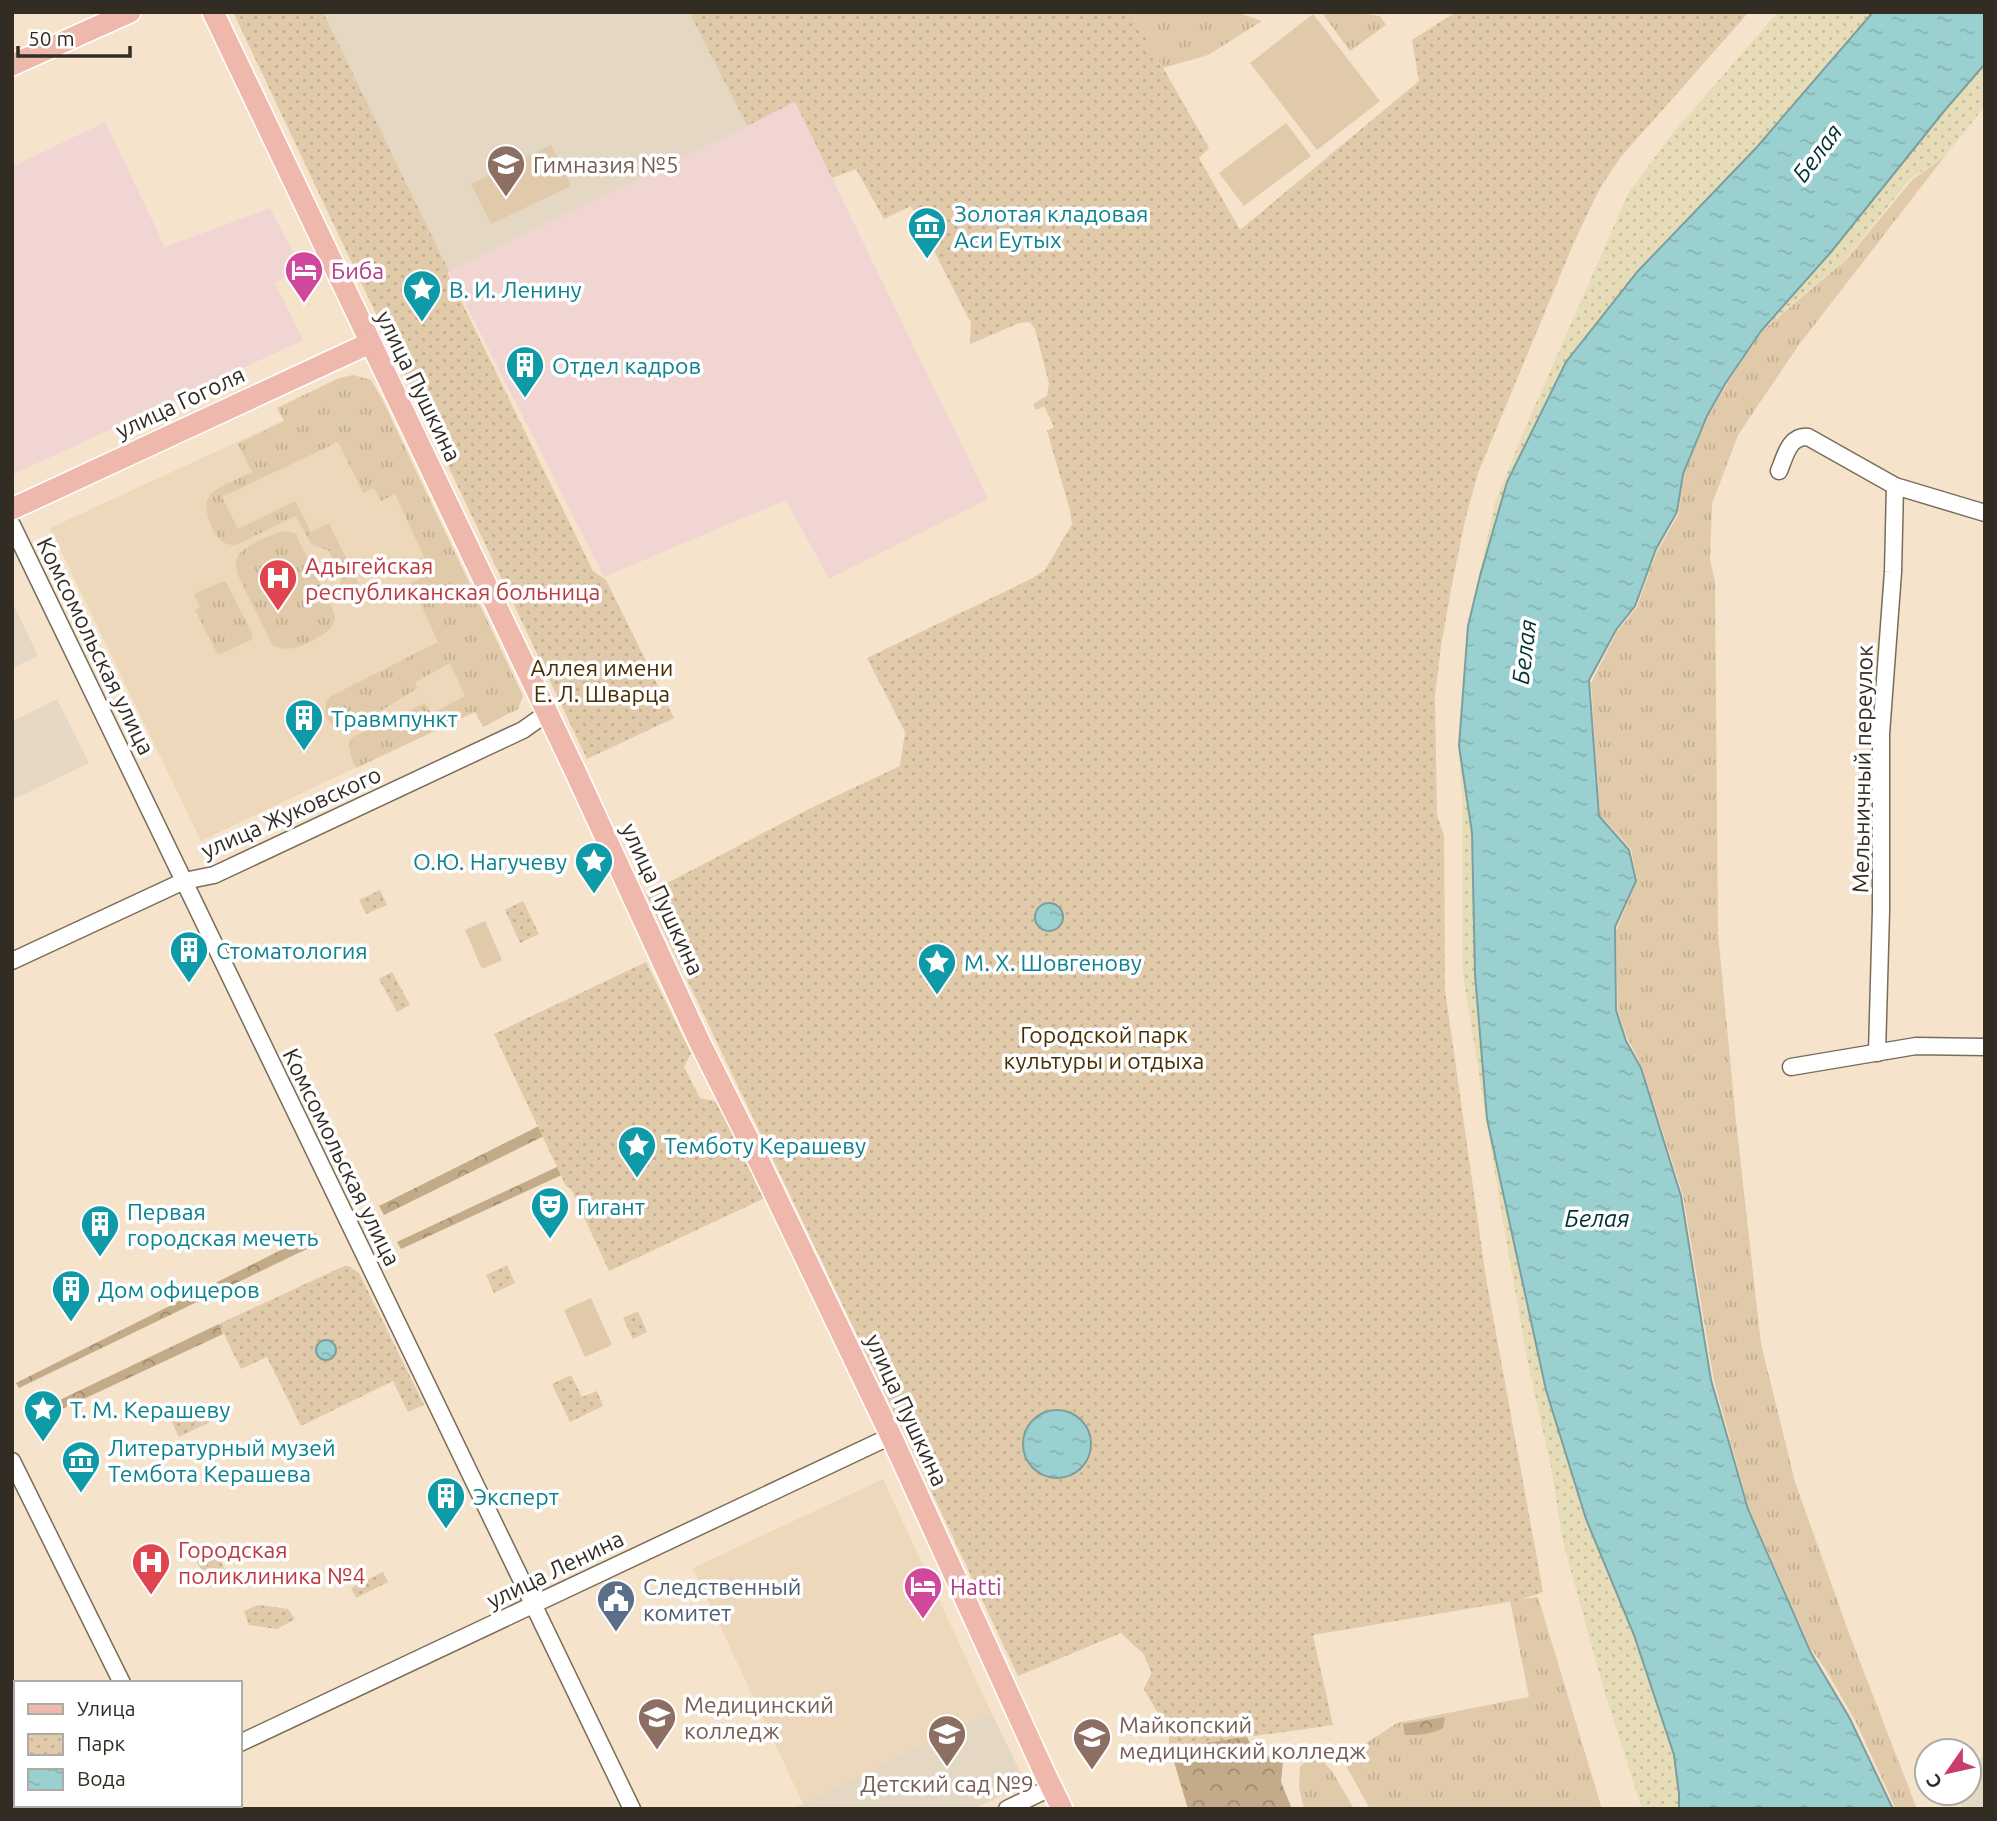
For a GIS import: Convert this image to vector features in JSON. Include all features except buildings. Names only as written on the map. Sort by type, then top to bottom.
[{"type":"main road","points":[[12,65],[130,12]]},
{"type":"main road","name":"улица Пушкина","points":[[213,12],[547,713],[708,1073],[891,1436],[1062,1809]]},
{"type":"main road","name":"улица Гоголя","points":[[12,509],[370,342]]},
{"type":"street","points":[[1779,471],[1794,440],[1804,436],[1814,439],[1895,486],[1985,513]]},
{"type":"street","name":"Мельничный переулок","points":[[1877,1052],[1881,911],[1881,734],[1893,572],[1895,486]]},
{"type":"street","name":"Комсомольская улица","points":[[12,525],[632,1809]]},
{"type":"street","name":"улица Жуковского","points":[[12,961],[184,881],[214,875],[523,730],[547,713]]},
{"type":"street","points":[[1791,1067],[1916,1045],[1985,1047]]},
{"type":"street","name":"улица Ленина","points":[[242,1742],[891,1436]]},
{"type":"street","points":[[12,1461],[121,1681]]},
{"type":"street","points":[[1007,1809],[1052,1787]]},
{"type":"shaded area","name":"Гимназия №5","points":[[323,12],[689,12],[747,126],[449,271]]},
{"type":"shaded area","points":[[795,102],[988,499],[829,579],[786,500],[604,577],[449,271]]},
{"type":"shaded area","points":[[105,122],[165,247],[270,208],[301,268],[275,283],[303,340],[12,475],[12,167]]},
{"type":"shaded area","name":"Адыгейская республиканская больница","points":[[354,388],[508,695],[201,841],[50,528]]},
{"type":"shaded area","points":[[12,601],[38,656],[12,668]]},
{"type":"shaded area","points":[[57,699],[89,763],[12,800],[12,722]]},
{"type":"shaded area","points":[[883,1479],[991,1712],[803,1804],[693,1568]]},
{"type":"shaded area","name":"Детский сад №9","points":[[991,1712],[1026,1784],[974,1809],[792,1809]]},
{"type":"shaded area","points":[[1985,1756],[1985,1809],[1963,1809],[1962,1807],[1983,1807]]},
{"type":"green space","name":"Аллея имени Е. Л. Шварца","points":[[233,12],[323,12],[593,571],[606,580],[674,718],[587,759]]},
{"type":"green space","name":"Городской парк культуры и отдыха","points":[[689,12],[1131,12],[1209,148],[1199,158],[1240,230],[1419,81],[1412,40],[1456,12],[1749,12],[1620,158],[1600,188],[1574,242],[1478,473],[1466,516],[1441,646],[1435,696],[1437,815],[1444,835],[1445,990],[1486,1278],[1543,1592],[1520,1600],[1313,1635],[1333,1725],[1170,1748],[1169,1731],[1144,1689],[1152,1674],[1144,1654],[1121,1633],[1018,1676],[646,894],[815,806],[900,766],[905,732],[867,658],[1045,570],[1072,524],[1047,431],[1054,427],[1044,406],[1036,410],[1033,404],[1047,396],[1049,383],[1035,329],[1030,322],[1019,323],[970,344],[971,323],[911,206],[884,219],[856,169],[832,178],[795,102],[747,126]]},
{"type":"green space","points":[[1131,12],[1236,12],[1262,21],[1208,55],[1163,68]]},
{"type":"green space","points":[[1352,12],[1380,16],[1386,25],[1350,51],[1322,13]]},
{"type":"green space","points":[[1313,14],[1380,101],[1317,150],[1250,63]]},
{"type":"green space","points":[[1286,123],[1311,156],[1244,206],[1219,173]]},
{"type":"green space","points":[[551,145],[571,186],[491,224],[471,184]]},
{"type":"green space","points":[[1945,156],[1798,346],[1738,435],[1712,504],[1710,559],[1715,582],[1718,934],[1761,1344],[1795,1482],[1850,1636],[1913,1799],[1913,1807],[1917,1809],[1896,1809],[1856,1722],[1811,1649],[1749,1508],[1714,1381],[1683,1195],[1642,1067],[1626,1035],[1618,1011],[1616,931],[1637,880],[1631,849],[1600,815],[1591,683],[1617,632],[1637,607],[1656,554],[1679,513],[1683,477],[1708,417],[1728,382],[1762,331],[1846,260],[1912,180]]},
{"type":"green space","points":[[353,375],[371,380],[382,399],[523,696],[518,709],[483,727],[475,712],[356,768],[351,757],[351,738],[425,703],[431,714],[465,696],[450,663],[415,682],[418,688],[376,714],[352,725],[334,728],[325,715],[326,701],[331,696],[438,642],[411,583],[431,572],[395,494],[381,501],[374,488],[363,493],[338,442],[222,497],[238,529],[295,501],[311,532],[329,523],[362,590],[344,599],[340,590],[341,576],[329,551],[311,544],[296,516],[232,545],[217,536],[207,509],[211,494],[252,472],[238,444],[284,421],[277,408],[339,378]]},
{"type":"green space","points":[[283,531],[295,533],[335,616],[331,628],[322,635],[304,645],[288,649],[272,645],[236,566],[238,556],[245,549]]},
{"type":"green space","points":[[226,582],[253,635],[251,640],[218,655],[195,610],[200,607],[194,594]]},
{"type":"green space","points":[[380,890],[387,905],[366,914],[359,900]]},
{"type":"green space","points":[[523,901],[539,934],[520,943],[505,910]]},
{"type":"green space","points":[[485,921],[502,960],[482,969],[465,930]]},
{"type":"green space","points":[[646,962],[691,1053],[684,1067],[700,1098],[719,1102],[765,1198],[609,1271],[494,1034]]},
{"type":"green space","points":[[392,972],[410,1005],[397,1012],[379,979]]},
{"type":"green space","points":[[675,1071],[384,1215],[379,1206],[539,1126]]},
{"type":"green space","points":[[691,1104],[696,1113],[401,1249],[397,1242]]},
{"type":"green space","points":[[315,1233],[321,1242],[19,1388],[16,1383]]},
{"type":"green space","points":[[507,1265],[515,1283],[494,1293],[486,1275]]},
{"type":"green space","points":[[349,1266],[359,1273],[424,1405],[408,1412],[393,1381],[301,1426],[267,1357],[241,1369],[219,1324]]},
{"type":"green space","points":[[591,1298],[612,1345],[585,1357],[564,1310]]},
{"type":"green space","points":[[638,1311],[647,1332],[633,1339],[623,1318]]},
{"type":"green space","points":[[219,1324],[223,1334],[47,1416],[43,1408]]},
{"type":"green space","points":[[571,1375],[582,1397],[597,1391],[603,1406],[570,1422],[552,1384]]},
{"type":"green space","points":[[203,1406],[210,1422],[179,1437],[171,1421]]},
{"type":"green space","points":[[211,1543],[229,1577],[210,1587],[196,1560],[198,1549]]},
{"type":"green space","points":[[383,1572],[388,1582],[356,1598],[351,1588]]},
{"type":"green space","points":[[1538,1597],[1602,1809],[1370,1809],[1344,1762],[1368,1742],[1397,1723],[1529,1697],[1510,1601]]},
{"type":"green space","points":[[258,1605],[288,1609],[295,1619],[277,1629],[249,1625],[244,1611]]},
{"type":"green space","points":[[1121,1633],[1236,1715],[1255,1753],[1283,1761],[1281,1782],[1292,1809],[1188,1809],[1170,1748],[1169,1731],[1144,1689],[1152,1673],[1144,1654]]},
{"type":"green space","points":[[1445,1717],[1443,1728],[1424,1734],[1405,1735],[1403,1724]]},
{"type":"green space","points":[[1314,1753],[1332,1771],[1354,1809],[1304,1809],[1299,1788],[1300,1767]]},
{"type":"sand","points":[[1778,12],[1873,12],[1757,147],[1638,271],[1480,576],[1468,626],[1495,503],[1629,192],[1673,133]]},
{"type":"sand","points":[[1985,64],[1985,106],[1946,155],[1910,179],[1844,261],[1761,331],[1831,252]]},
{"type":"sand","points":[[1459,746],[1472,833],[1634,1635],[1674,1755],[1679,1809],[1642,1809],[1604,1690],[1563,1542],[1551,1467],[1527,1359],[1463,975],[1462,797]]},
{"type":"water","name":"Белая","points":[[1873,12],[1985,12],[1985,64],[1831,252],[1761,331],[1725,384],[1707,416],[1683,474],[1677,512],[1656,549],[1635,606],[1616,630],[1589,680],[1599,816],[1629,850],[1636,881],[1615,927],[1616,1010],[1626,1041],[1641,1068],[1681,1196],[1711,1380],[1748,1509],[1811,1653],[1849,1717],[1893,1809],[1679,1809],[1674,1755],[1634,1635],[1586,1519],[1546,1390],[1487,1119],[1475,974],[1472,833],[1459,746],[1468,626],[1507,482],[1566,362],[1638,271],[1757,147]]},
{"type":"water","points":[[1049,903],[1059,907],[1063,917],[1059,927],[1049,931],[1039,927],[1035,917],[1039,907]]},
{"type":"water","points":[[322,1340],[330,1340],[336,1350],[330,1360],[322,1360],[316,1354],[316,1346]]},
{"type":"water","points":[[1057,1410],[1070,1413],[1081,1420],[1088,1431],[1091,1444],[1088,1457],[1081,1468],[1070,1475],[1057,1478],[1044,1475],[1033,1468],[1026,1457],[1023,1444],[1026,1431],[1033,1420],[1044,1413]]},
{"type":"place","name":"Гимназия №5","points":[[506,198]]},
{"type":"place","name":"Золотая кладовая Аси Еутых","points":[[927,260]]},
{"type":"place","name":"Биба","points":[[304,304]]},
{"type":"place","name":"В. И. Ленину","points":[[422,323]]},
{"type":"place","name":"Отдел кадров","points":[[525,399]]},
{"type":"place","name":"Адыгейская республиканская больница","points":[[278,612]]},
{"type":"place","name":"Травмпункт","points":[[304,752]]},
{"type":"place","name":"О.Ю. Нагучеву","points":[[594,895]]},
{"type":"place","name":"Стоматология","points":[[189,984]]},
{"type":"place","name":"М. Х. Шовгенову","points":[[937,996]]},
{"type":"place","name":"Темботу Керашеву","points":[[637,1179]]},
{"type":"place","name":"Гигант","points":[[550,1240]]},
{"type":"place","name":"Первая городская мечеть","points":[[100,1258]]},
{"type":"place","name":"Дом офицеров","points":[[71,1323]]},
{"type":"place","name":"Т. М. Керашеву","points":[[43,1443]]},
{"type":"place","name":"Литературный музей Тембота Керашева","points":[[81,1494]]},
{"type":"place","name":"Эксперт","points":[[446,1530]]},
{"type":"place","name":"Городская поликлиника №4","points":[[151,1596]]},
{"type":"place","name":"Hatti","points":[[923,1620]]},
{"type":"place","name":"Следственный комитет","points":[[616,1633]]},
{"type":"place","name":"Медицинский колледж","points":[[657,1751]]},
{"type":"place","name":"Детский сад №9","points":[[947,1768]]},
{"type":"place","name":"Майкопский медицинский колледж","points":[[1092,1771]]}]
